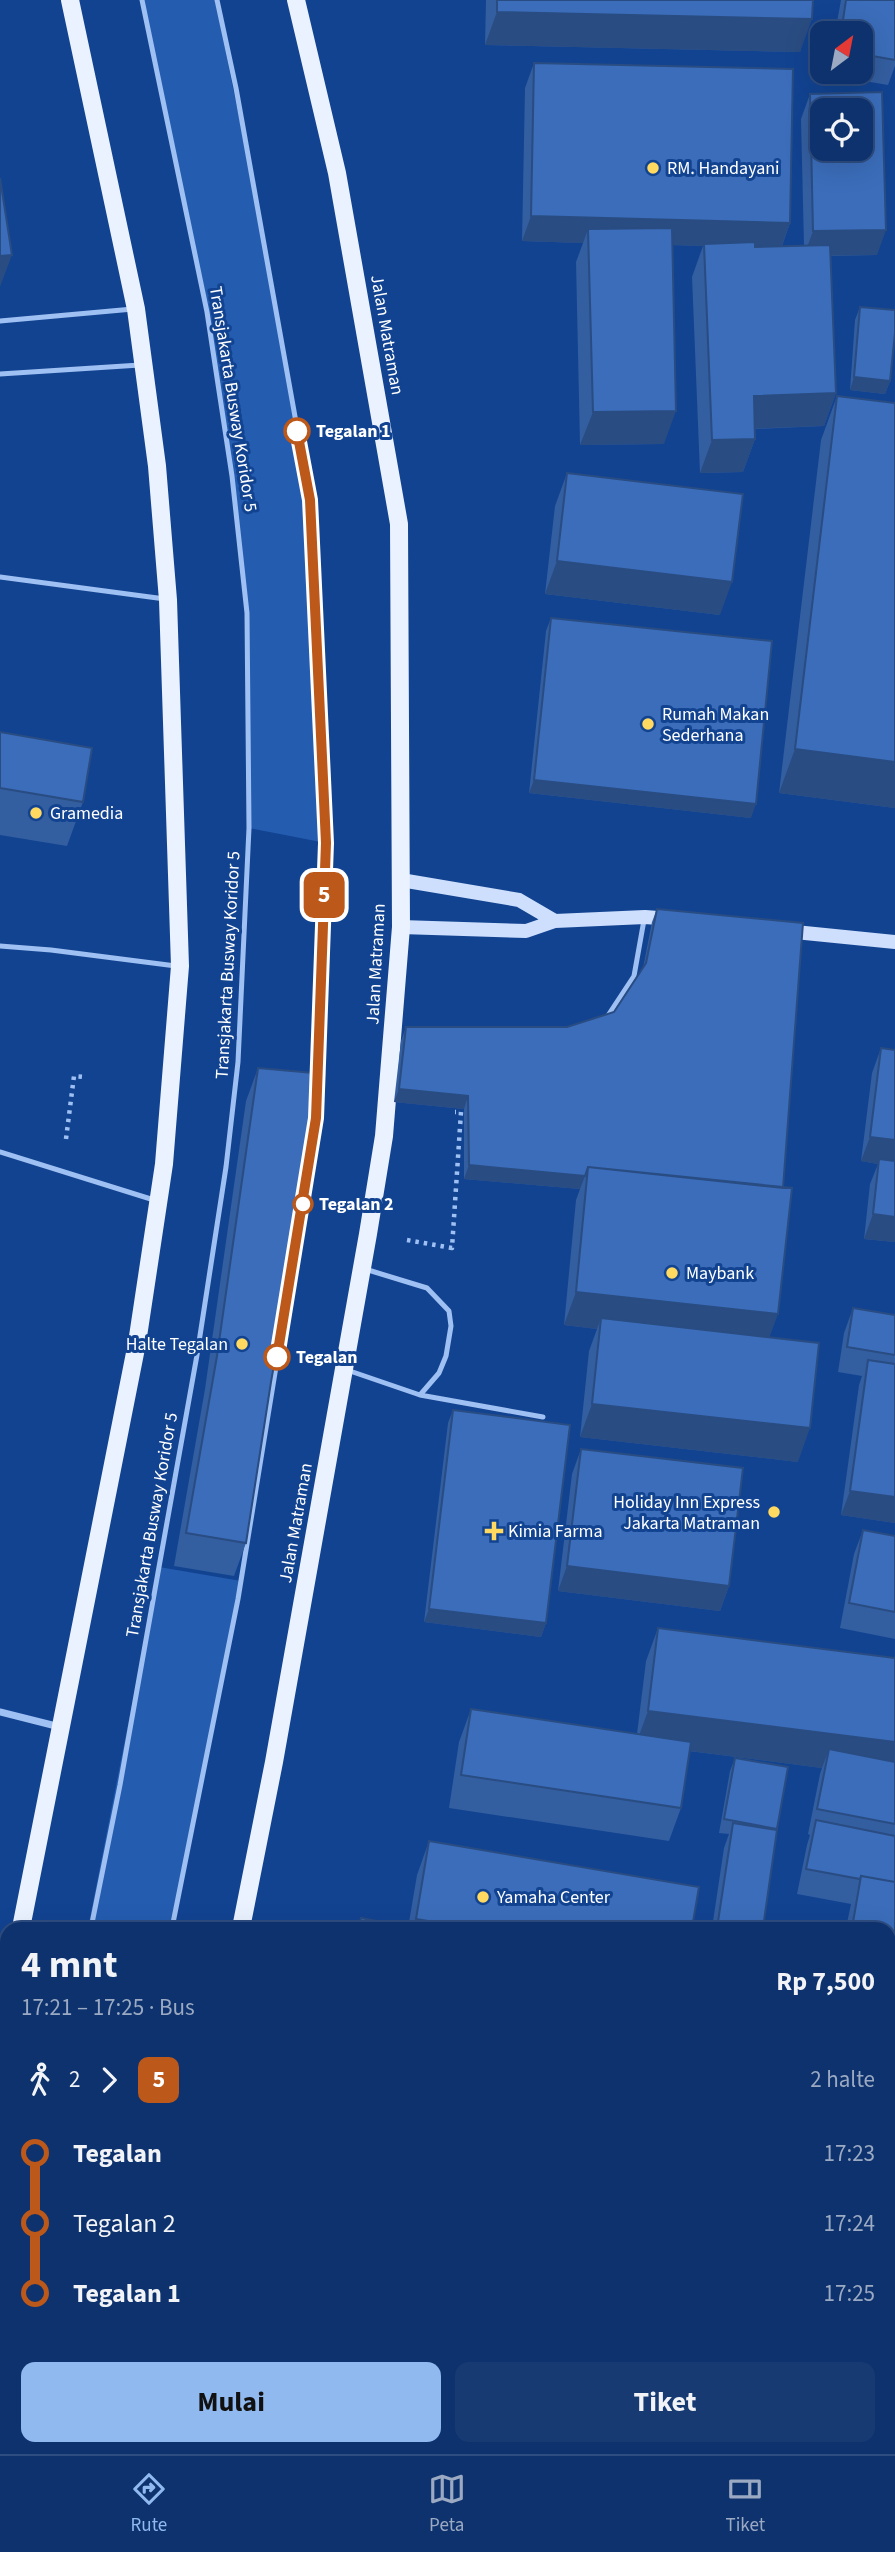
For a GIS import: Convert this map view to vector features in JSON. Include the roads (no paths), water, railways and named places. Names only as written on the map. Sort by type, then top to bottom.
[{"type":"main road","points":[[22,1922],[137,1343],[164,1164],[180,966],[168,600],[158,466],[136,309],[70,0]]},
{"type":"main road","name":"Jalan Matraman","points":[[242,1922],[275,1762],[400,1038],[399,524],[337,173],[296,0]]},
{"type":"street","points":[[401,880],[519,900],[555,921]]},
{"type":"street","points":[[401,927],[526,932],[555,921],[645,917],[685,921]]},
{"type":"street","points":[[765,929],[895,942]]},
{"type":"street","points":[[0,1712],[62,1728]]},
{"type":"lane","name":"Transjakarta Busway Koridor 5","points":[[92,1922],[120,1784],[178,1458],[226,1167],[239,1062],[249,828],[247,613],[232,476],[207,312],[142,0]]},
{"type":"lane","points":[[217,0],[236,88],[310,500],[326,843],[317,1086]]},
{"type":"lane","points":[[0,321],[136,309]]},
{"type":"lane","points":[[0,374],[144,365]]},
{"type":"lane","points":[[0,577],[168,600]]},
{"type":"lane","points":[[602,1025],[634,976],[645,917]]},
{"type":"lane","points":[[0,946],[180,966]]},
{"type":"lane","points":[[173,1922],[238,1600],[312,1145]]},
{"type":"lane","points":[[0,1152],[158,1201]]},
{"type":"lane","points":[[362,1268],[427,1288],[449,1311],[451,1326],[446,1356],[439,1373],[420,1395]]},
{"type":"lane","points":[[344,1369],[420,1395],[543,1417]]},
{"type":"place","name":"RM. Handayani","points":[[653,168]]},
{"type":"place","name":"Tegalan 1","points":[[297,431]]},
{"type":"place","name":"Rumah Makan Sederhana","points":[[648,724]]},
{"type":"place","name":"Gramedia","points":[[36,813]]},
{"type":"place","name":"Tegalan 2","points":[[303,1204]]},
{"type":"place","name":"Maybank","points":[[672,1273]]},
{"type":"place","name":"Halte Tegalan","points":[[242,1344]]},
{"type":"place","name":"Tegalan","points":[[277,1357]]},
{"type":"place","name":"Holiday Inn Express Jakarta Matraman","points":[[774,1512]]},
{"type":"place","name":"Kimia Farma","points":[[494,1531]]},
{"type":"place","name":"Yamaha Center","points":[[483,1897]]}]
